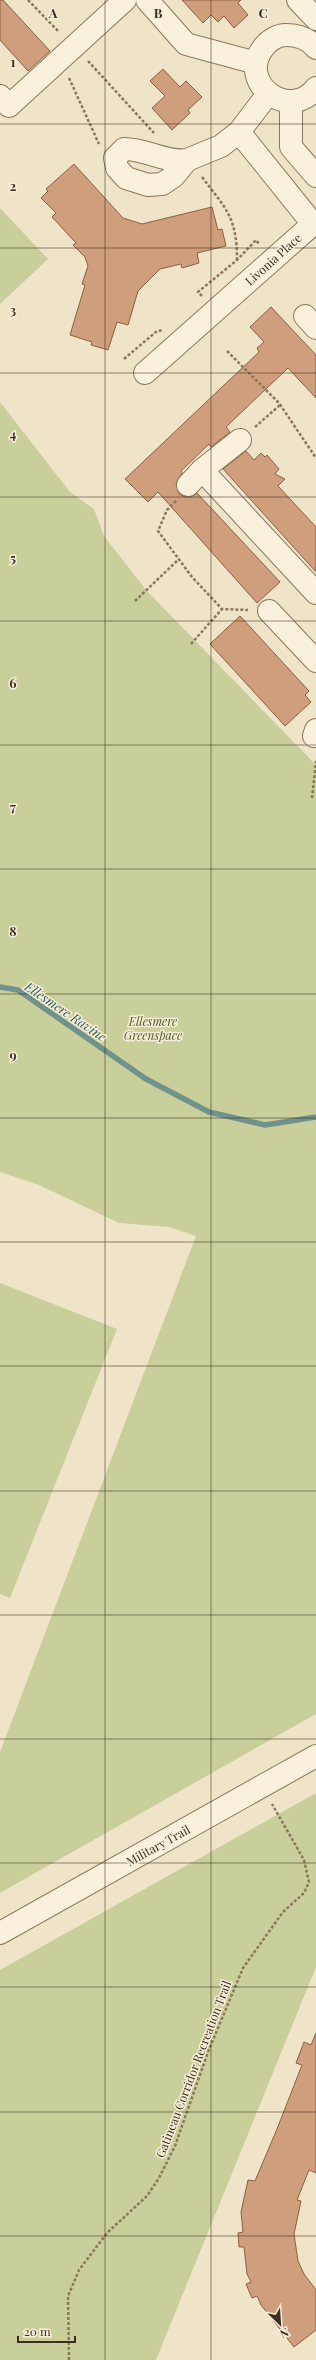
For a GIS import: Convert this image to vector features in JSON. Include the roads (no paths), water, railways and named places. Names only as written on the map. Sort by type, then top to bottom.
[{"type":"street","points":[[0,96],[9,106],[125,0]]},
{"type":"street","points":[[147,0],[186,44],[256,63]]},
{"type":"street","points":[[298,0],[316,19]]},
{"type":"street","points":[[316,48],[304,38],[284,35],[265,45],[259,53],[256,63],[256,74],[260,86],[275,99],[291,102],[302,100],[316,88]]},
{"type":"street","points":[[187,160],[221,146],[239,132],[268,94]]},
{"type":"street","points":[[291,102],[291,147],[316,176]]},
{"type":"street","name":"Livonia Place","points":[[145,372],[313,224],[239,132]]},
{"type":"street","points":[[240,440],[195,477],[316,593]]},
{"type":"street","points":[[269,611],[316,662]]},
{"type":"street","name":"Military Trail","points":[[0,1933],[316,1756]]},
{"type":"waterway","name":"Ellesmere Ravine","points":[[0,987],[18,990],[146,1079],[209,1112],[265,1125],[316,1117]]},
{"type":"park label","name":"Ellesmere Greenspace","points":[[153,1028]]}]
